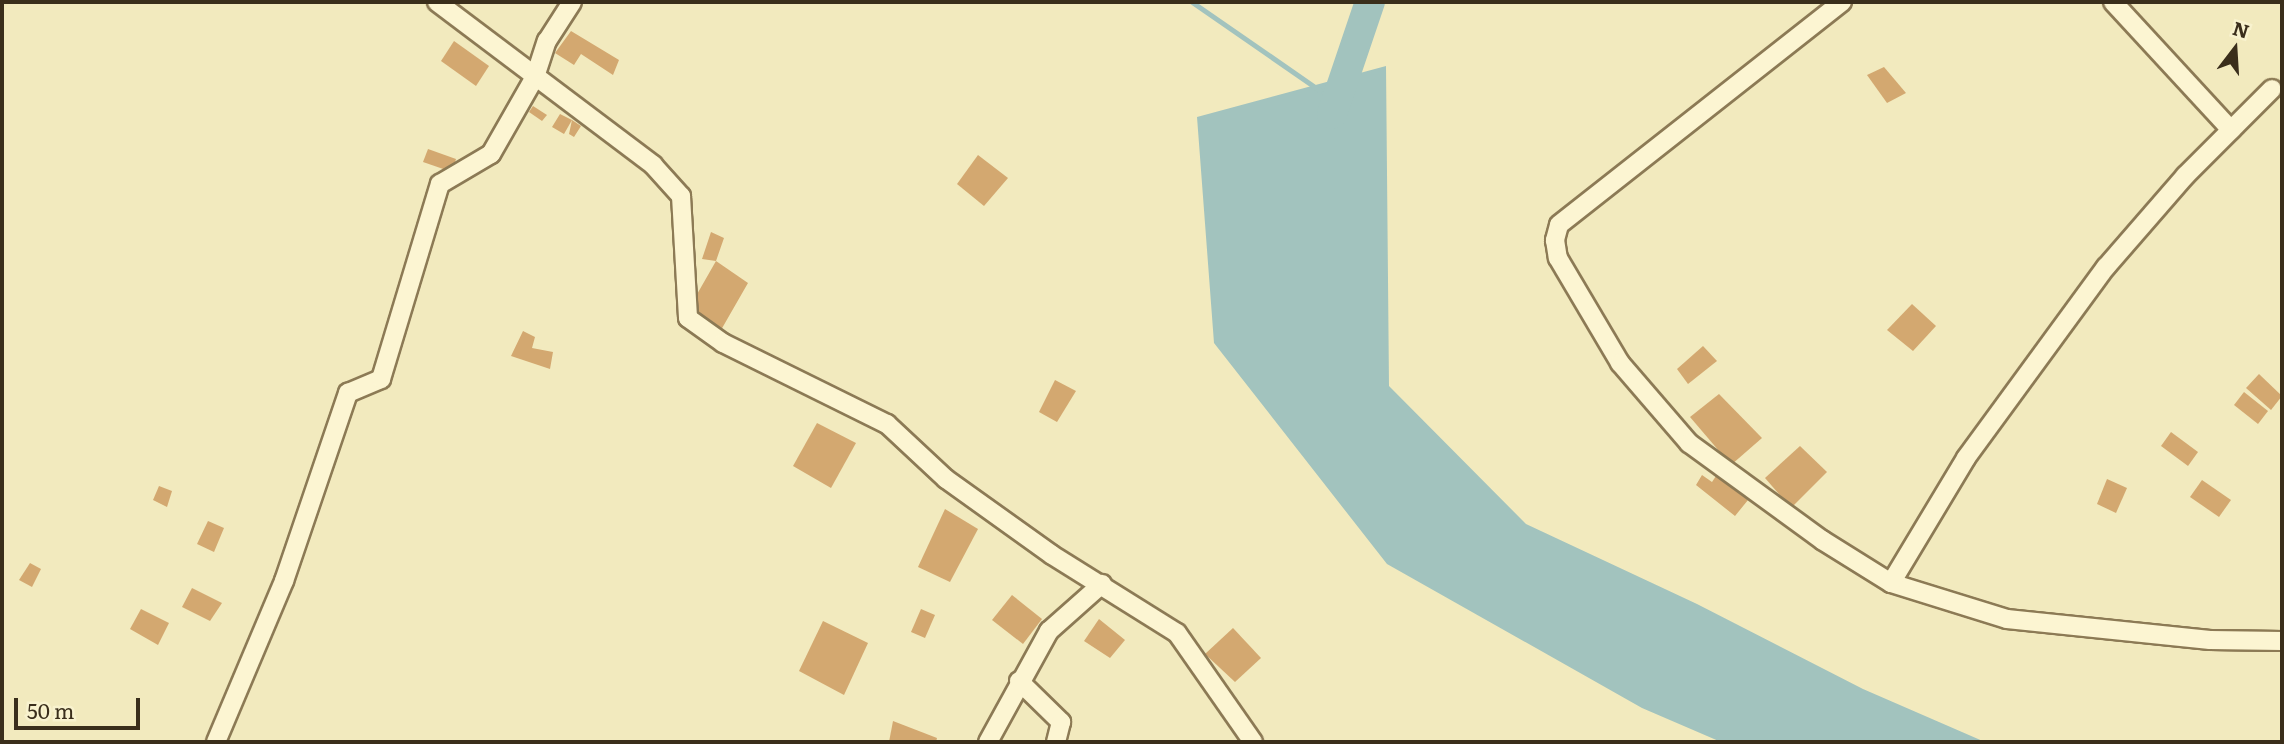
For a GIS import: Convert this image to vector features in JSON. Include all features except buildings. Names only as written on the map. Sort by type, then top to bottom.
[{"type":"street","points":[[437,2],[653,166],[681,196],[688,318],[723,343],[887,424],[946,479],[1052,555],[1177,633],[1253,742]]},
{"type":"street","points":[[216,742],[284,581],[348,393],[381,379],[440,184],[484,162],[536,77],[547,41],[572,2]]},
{"type":"street","points":[[1842,2],[1559,225],[1555,240],[1558,258],[1620,363],[1689,443],[1822,540],[1891,583],[2007,619],[2183,638],[2282,641]]},
{"type":"street","points":[[2113,2],[2231,130]]},
{"type":"street","points":[[1891,583],[1966,458],[2106,267],[2272,89]]},
{"type":"street","points":[[988,742],[1019,681],[1049,631],[1102,584]]},
{"type":"street","points":[[1019,681],[1061,722],[1056,742]]},
{"type":"water","points":[[1386,66],[1389,386],[1526,524],[1697,604],[1863,689],[1985,742],[1721,742],[1642,708],[1387,564],[1214,343],[1197,117]]},
{"type":"waterway","points":[[1192,2],[1319,90]]},
{"type":"waterway","points":[[1332,114],[1370,2]]}]
